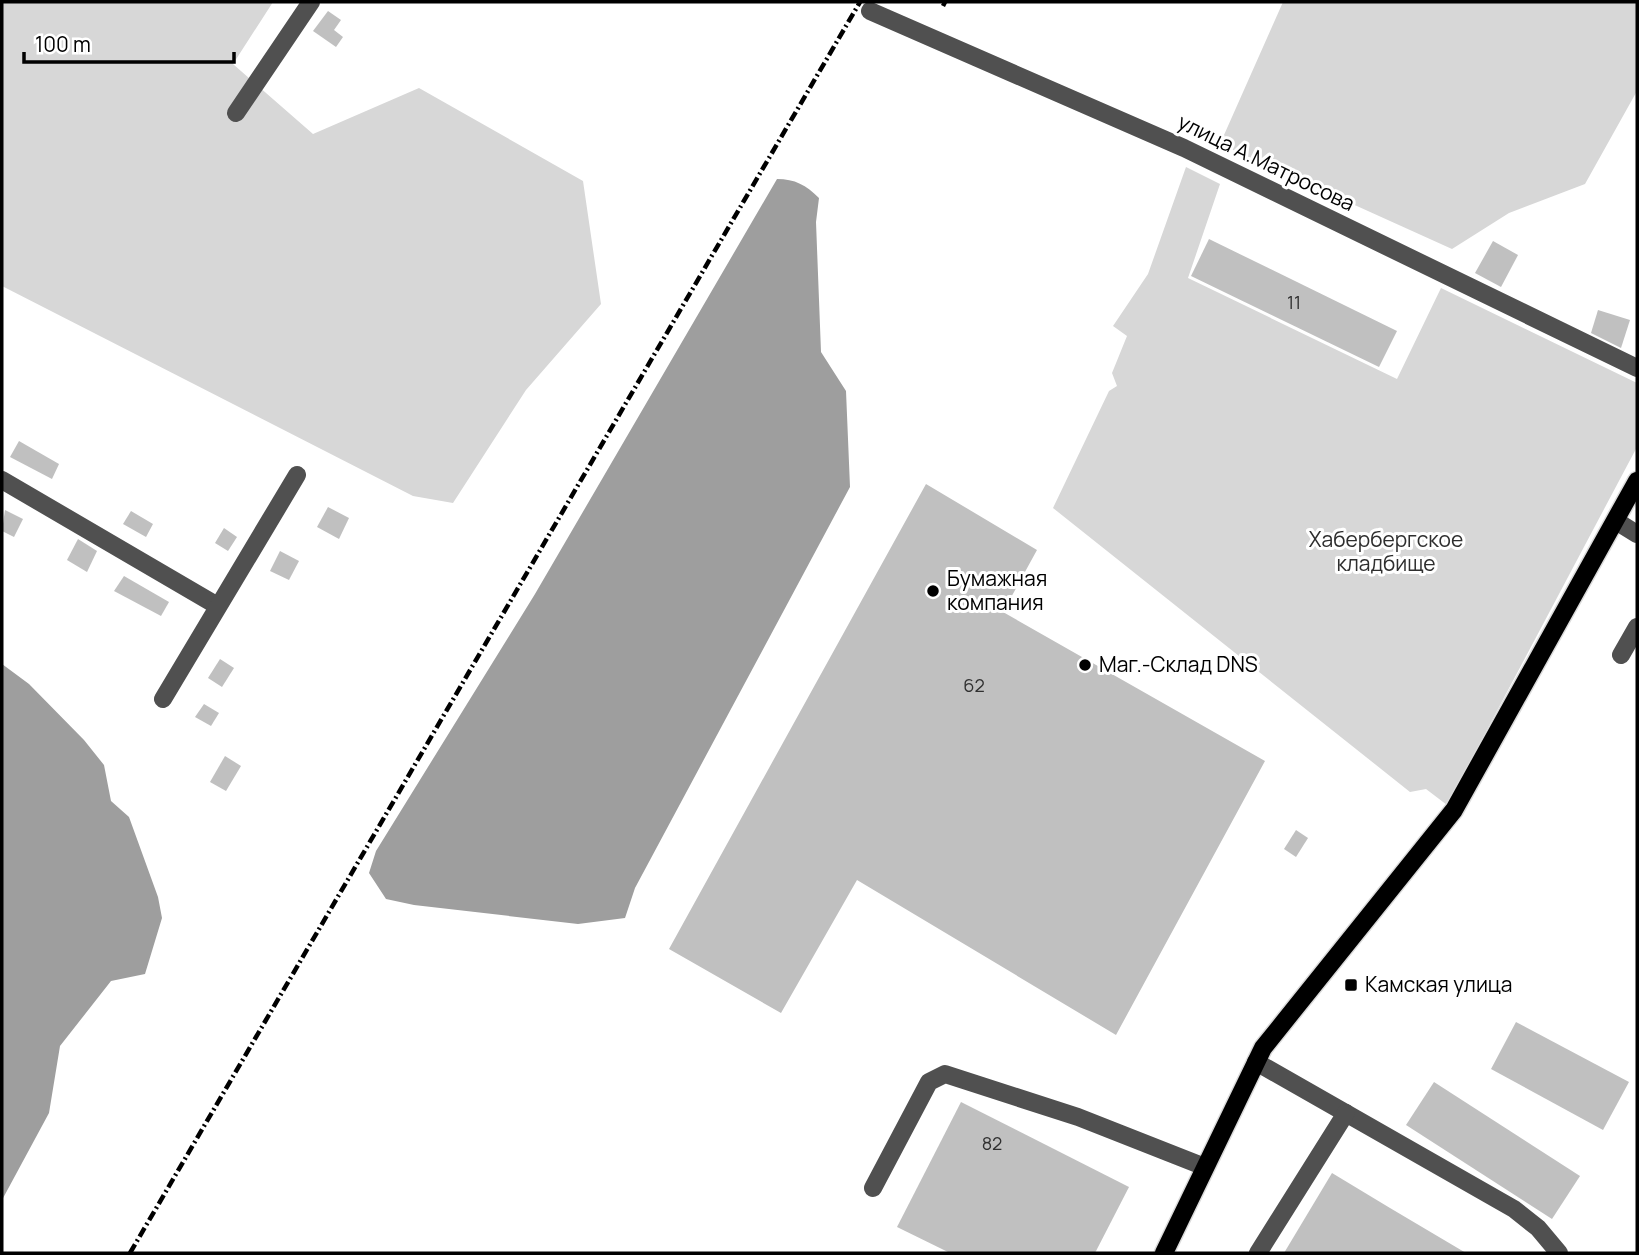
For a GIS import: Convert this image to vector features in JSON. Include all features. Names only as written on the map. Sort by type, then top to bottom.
[{"type":"main road","points":[[1164,1253],[1263,1048],[1454,810],[1637,481]]},
{"type":"street","points":[[236,113],[311,2]]},
{"type":"street","name":"улица А.Матросова","points":[[870,11],[1184,148],[1637,368]]},
{"type":"street","points":[[163,699],[216,605],[297,475]]},
{"type":"street","points":[[2,480],[216,605]]},
{"type":"street","points":[[1616,521],[1637,534]]},
{"type":"street","points":[[1621,655],[1637,627]]},
{"type":"street","points":[[1256,1062],[1514,1209],[1538,1228],[1559,1253]]},
{"type":"street","points":[[873,1188],[929,1082],[946,1074],[1078,1118],[1205,1167]]},
{"type":"street","points":[[1258,1253],[1346,1113]]},
{"type":"green space","points":[[2,2],[273,2],[233,64],[313,134],[419,88],[583,181],[601,304],[526,390],[453,503],[413,496],[2,286]]},
{"type":"green space","points":[[1283,2],[1637,2],[1637,91],[1585,184],[1509,213],[1452,249],[1220,144]]},
{"type":"green space","name":"Хабербергское кладбище","points":[[1186,167],[1220,184],[1188,278],[1397,379],[1441,288],[1637,383],[1637,447],[1447,805],[1426,789],[1410,792],[1053,508],[1109,391],[1117,386],[1112,373],[1127,336],[1113,326],[1148,274]]},
{"type":"shaded area","points":[[777,179],[800,184],[819,198],[816,222],[821,352],[846,391],[850,487],[635,888],[625,918],[578,924],[414,905],[386,899],[369,873],[376,851],[535,594]]},
{"type":"shaded area","points":[[2,664],[29,684],[84,740],[104,765],[111,801],[129,817],[158,897],[162,918],[145,974],[111,981],[60,1046],[49,1113],[2,1200]]},
{"type":"building","points":[[328,11],[341,20],[334,30],[343,37],[336,47],[313,31]]},
{"type":"building","points":[[1209,239],[1397,331],[1379,367],[1191,276]]},
{"type":"building","points":[[1493,241],[1518,255],[1501,287],[1475,273]]},
{"type":"building","points":[[1598,310],[1630,320],[1621,348],[1591,333]]},
{"type":"building","points":[[19,441],[59,464],[52,479],[10,457]]},
{"type":"building","points":[[926,484],[1037,550],[1003,612],[1265,761],[1116,1035],[857,880],[781,1013],[669,949]]},
{"type":"building","points":[[328,507],[349,518],[339,539],[317,527]]},
{"type":"building","points":[[5,510],[23,519],[14,537],[2,531]]},
{"type":"building","points":[[131,511],[153,524],[146,537],[123,524]]},
{"type":"building","points":[[224,528],[237,537],[228,551],[215,543]]},
{"type":"building","points":[[78,539],[97,551],[87,572],[67,560]]},
{"type":"building","points":[[280,551],[299,561],[289,580],[270,571]]},
{"type":"building","points":[[124,576],[169,602],[161,616],[114,591]]},
{"type":"building","points":[[220,659],[234,668],[222,687],[208,678]]},
{"type":"building","points":[[204,704],[219,713],[211,726],[195,717]]},
{"type":"building","points":[[225,756],[241,766],[226,791],[210,782]]},
{"type":"building","points":[[1296,830],[1308,838],[1296,857],[1284,849]]},
{"type":"building","points":[[1516,1022],[1629,1082],[1603,1130],[1491,1069]]},
{"type":"building","points":[[1434,1082],[1580,1176],[1552,1219],[1406,1125]]},
{"type":"building","points":[[961,1102],[1129,1187],[1095,1253],[950,1253],[897,1227]]},
{"type":"building","points":[[1332,1173],[1390,1208],[1466,1253],[1284,1253]]},
{"type":"railway","points":[[130,1253],[860,2]]},
{"type":"railway","points":[[943,6],[945,2]]},
{"type":"place","name":"Бумажная компания","points":[[933,591]]},
{"type":"place","name":"Маг.-Склад DNS","points":[[1085,665]]},
{"type":"place","name":"Камская улица","points":[[1351,985]]}]
